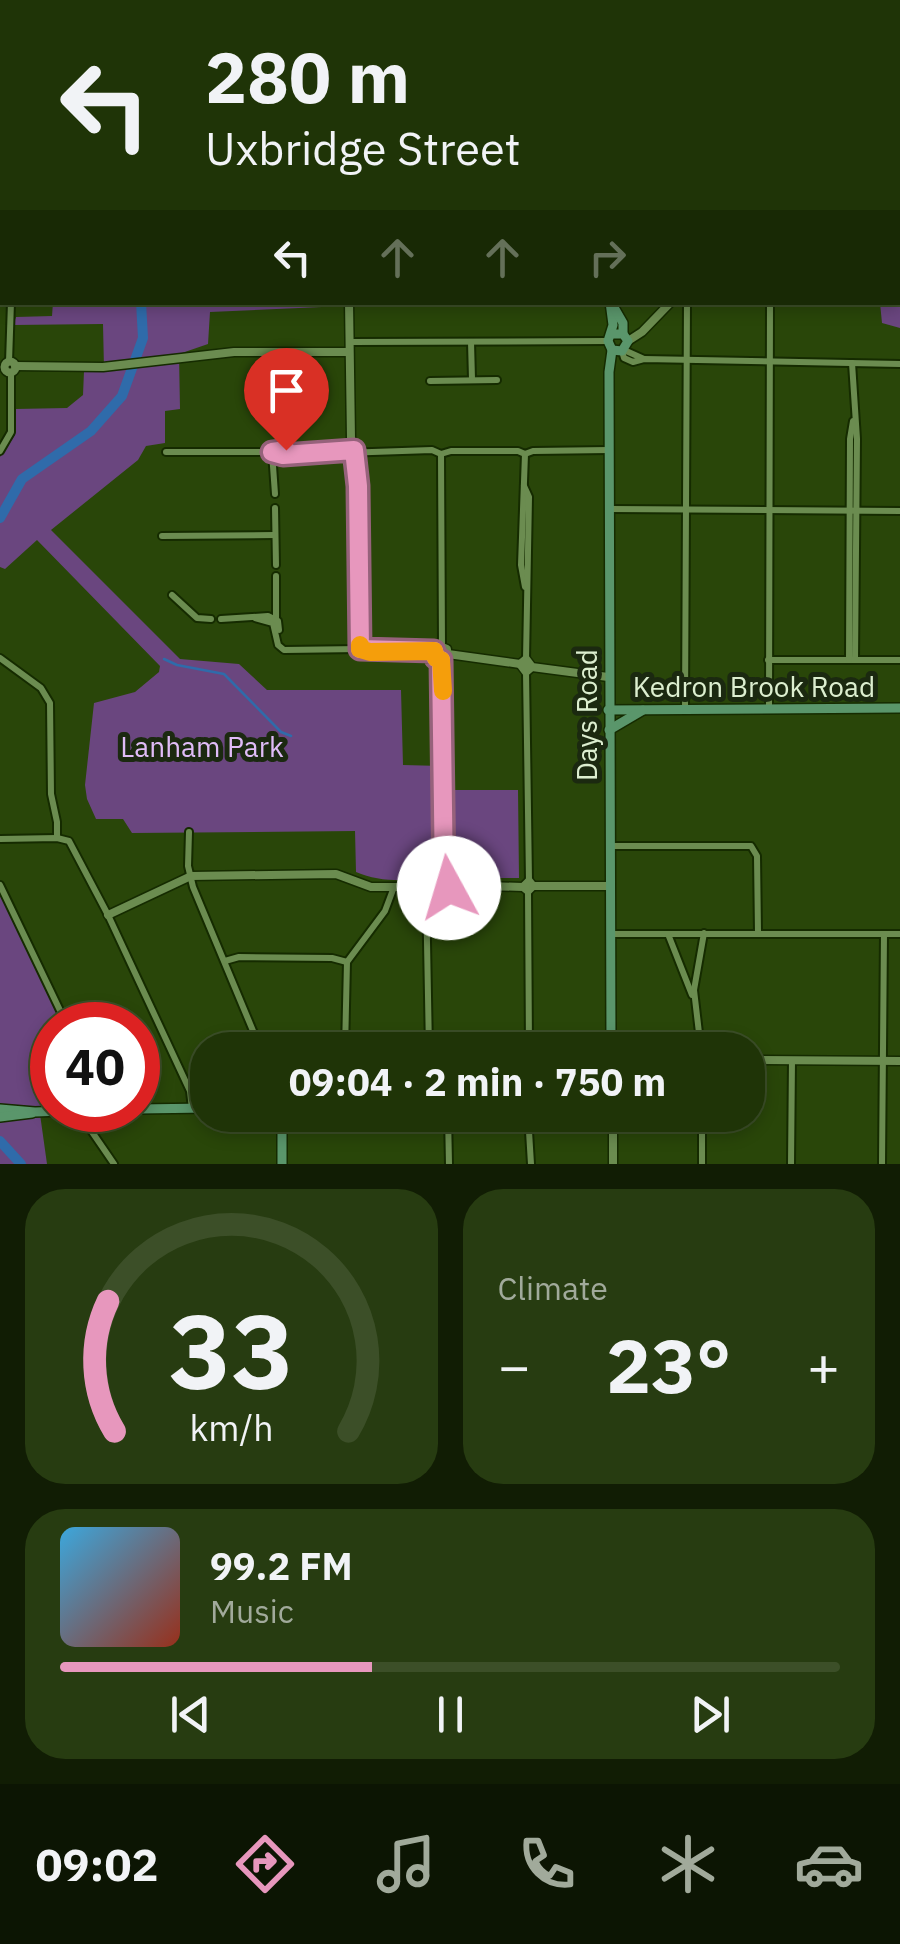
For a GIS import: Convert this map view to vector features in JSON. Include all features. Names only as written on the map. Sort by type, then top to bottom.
[{"type":"main road","points":[[612,305],[623,323],[619,343]]},
{"type":"main road","name":"Days Road","points":[[611,1032],[610,450],[611,380],[619,343]]},
{"type":"main road","name":"Kedron Brook Road","points":[[608,710],[900,708]]},
{"type":"main road","points":[[609,730],[646,709]]},
{"type":"main road","points":[[160,1109],[190,1108]]},
{"type":"main road","points":[[2,1113],[30,1112]]},
{"type":"main road","points":[[282,1132],[282,1164]]},
{"type":"street","points":[[0,452],[11,432],[11,305]]},
{"type":"street","points":[[350,305],[360,649]]},
{"type":"street","points":[[8,367],[104,367],[234,352],[472,342],[619,343],[668,305]]},
{"type":"street","points":[[686,708],[687,305]]},
{"type":"street","points":[[768,709],[770,305]]},
{"type":"street","points":[[472,342],[472,379]]},
{"type":"street","points":[[619,343],[644,360],[843,360],[852,364],[900,364]]},
{"type":"street","points":[[852,364],[852,660]]},
{"type":"street","points":[[430,381],[496,380]]},
{"type":"street","points":[[166,452],[432,450],[441,454],[518,450],[525,454]]},
{"type":"street","points":[[525,454],[533,450],[610,450]]},
{"type":"street","points":[[275,494],[276,452]]},
{"type":"street","points":[[441,454],[444,884]]},
{"type":"street","points":[[525,454],[524,486],[529,498],[529,1032]]},
{"type":"street","points":[[275,508],[276,564]]},
{"type":"street","points":[[611,509],[900,511]]},
{"type":"street","points":[[162,536],[275,535]]},
{"type":"street","points":[[276,576],[272,619],[278,646],[285,650],[441,653],[608,678]]},
{"type":"street","points":[[172,595],[197,618],[212,619]]},
{"type":"street","points":[[221,619],[272,619]]},
{"type":"street","points":[[0,658],[41,688],[50,703],[51,794],[61,838],[108,914],[190,1091]]},
{"type":"street","points":[[768,660],[900,660]]},
{"type":"street","points":[[189,832],[190,876],[254,1032]]},
{"type":"street","points":[[0,839],[61,838]]},
{"type":"street","points":[[609,846],[748,846],[758,850],[758,932]]},
{"type":"street","points":[[108,914],[190,876],[336,874],[363,886],[394,888],[444,884],[610,886]]},
{"type":"street","points":[[0,885],[57,1002]]},
{"type":"street","points":[[426,887],[429,1032]]},
{"type":"street","points":[[345,1032],[346,962],[386,911],[394,888]]},
{"type":"street","points":[[699,1032],[694,1001],[704,933]]},
{"type":"street","points":[[610,934],[900,934]]},
{"type":"street","points":[[668,934],[694,1001]]},
{"type":"street","points":[[882,1164],[884,934]]},
{"type":"street","points":[[225,961],[239,957],[332,958],[346,962]]},
{"type":"street","points":[[685,981],[696,980]]},
{"type":"street","points":[[765,1060],[900,1061]]},
{"type":"street","points":[[791,1164],[792,1060]]},
{"type":"street","points":[[93,1132],[114,1164]]},
{"type":"street","points":[[449,1132],[450,1164]]},
{"type":"street","points":[[529,1132],[530,1164]]},
{"type":"street","points":[[612,1132],[613,1164]]},
{"type":"street","points":[[702,1132],[702,1164]]},
{"type":"green space","name":"Lanham Park","points":[[53,305],[322,305],[210,312],[208,344],[179,354],[180,409],[165,411],[165,443],[146,446],[138,460],[51,530],[180,659],[239,664],[267,690],[401,690],[403,765],[442,766],[442,790],[518,790],[519,878],[459,878],[452,872],[404,880],[364,875],[356,872],[355,831],[132,833],[123,819],[96,819],[85,785],[94,703],[135,692],[159,672],[160,666],[37,540],[5,569],[0,567],[0,457],[15,435],[15,409],[67,408],[83,395],[84,371],[104,369],[103,324],[13,325],[16,317],[52,316]]},
{"type":"green space","points":[[880,305],[900,305],[900,328],[882,323]]},
{"type":"green space","points":[[0,894],[52,1002],[30,1002],[30,1132],[43,1132],[47,1164],[0,1164]]},
{"type":"waterway","points":[[0,518],[22,479],[91,431],[122,396],[143,338],[141,305]]},
{"type":"waterway","points":[[164,659],[224,674],[281,732],[291,736]]},
{"type":"waterway","points":[[0,1141],[21,1164]]},
{"type":"slow traffic","points":[[360,645],[360,649],[370,652],[434,651],[441,660],[443,691]]},
{"type":"route","points":[[286,450],[272,452],[283,455],[354,450],[358,466],[360,649],[434,651],[441,660],[444,881],[449,888]]}]
